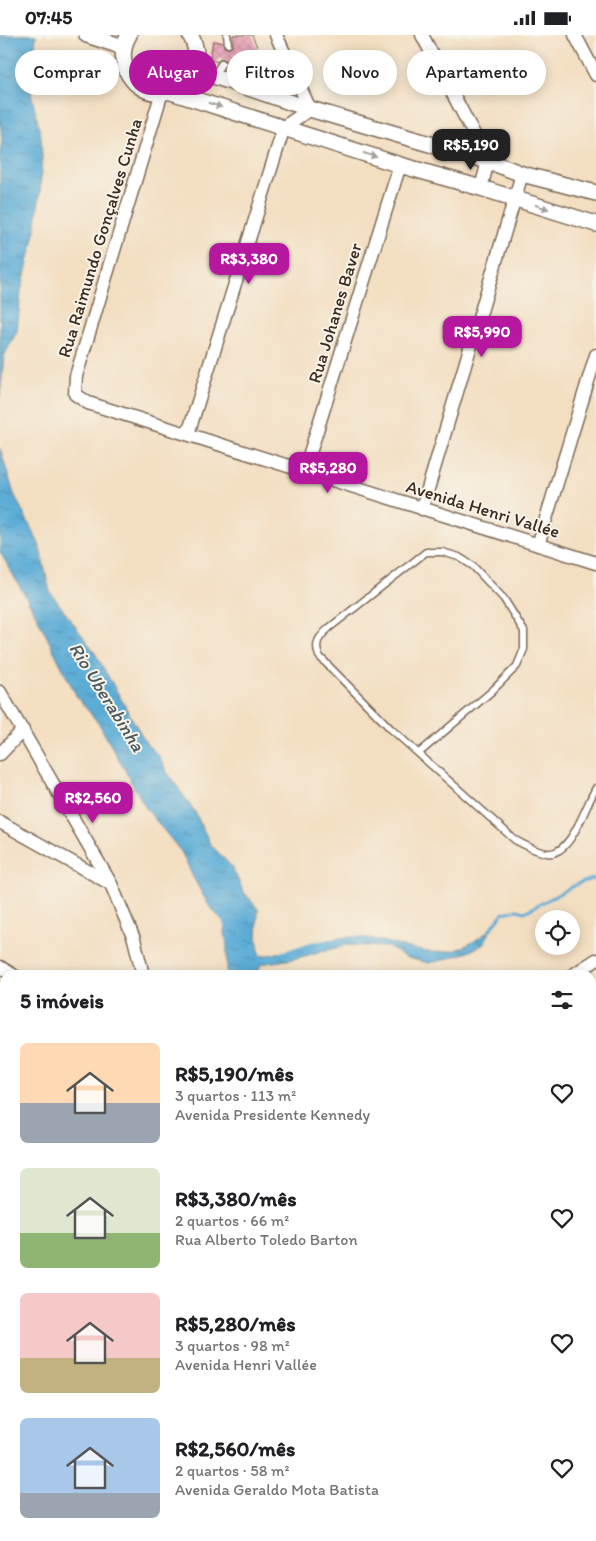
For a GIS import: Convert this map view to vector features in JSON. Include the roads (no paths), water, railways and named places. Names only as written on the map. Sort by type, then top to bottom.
[{"type":"street","points":[[87,35],[126,41],[122,58],[129,77]]},
{"type":"street","points":[[192,35],[195,50]]},
{"type":"street","points":[[276,35],[310,109]]},
{"type":"street","points":[[422,35],[488,161],[481,188]]},
{"type":"street","points":[[575,35],[596,75]]},
{"type":"street","points":[[217,77],[310,109],[488,161],[522,174],[596,193]]},
{"type":"street","name":"Rua Raimundo Gonçalves Cunha","points":[[75,394],[76,376],[165,95]]},
{"type":"street","points":[[179,95],[400,165],[596,224]]},
{"type":"street","points":[[188,434],[284,127],[310,109]]},
{"type":"street","name":"Rua Johanes Baver","points":[[304,471],[400,165]]},
{"type":"street","points":[[422,509],[522,174]]},
{"type":"street","points":[[538,545],[596,355]]},
{"type":"street","name":"Avenida Henri Vallée","points":[[75,394],[88,403],[596,563]]},
{"type":"street","points":[[0,692],[111,884],[134,939],[142,970]]},
{"type":"street","points":[[0,754],[22,730]]},
{"type":"street","points":[[0,822],[111,884]]},
{"type":"street","points":[[581,970],[596,960]]},
{"type":"lane","points":[[227,35],[228,44]]},
{"type":"lane","points":[[217,70],[222,63]]},
{"type":"lane","points":[[419,753],[492,691],[517,665],[524,649],[524,631],[504,599],[473,566],[459,557],[442,552],[426,552],[319,637],[316,649],[319,656],[391,729],[514,840],[549,854],[560,851],[568,842],[596,788]]},
{"type":"water","points":[[0,35],[36,35],[35,50],[15,50],[15,95],[31,95],[41,136],[40,192],[34,238],[21,291],[17,331],[4,356],[0,397],[0,153],[2,140],[0,119]]},
{"type":"water","name":"Rio Uberabinha","points":[[0,448],[14,494],[39,544],[50,592],[95,653],[146,743],[158,755],[167,772],[195,812],[210,844],[232,867],[243,891],[258,909],[257,938],[260,956],[327,940],[350,937],[380,940],[409,948],[439,952],[454,950],[469,944],[491,929],[484,944],[468,952],[429,963],[407,958],[388,947],[347,945],[293,959],[261,964],[259,970],[227,970],[224,923],[208,904],[182,853],[146,808],[99,724],[77,697],[36,615],[0,552]]},
{"type":"waterway","points":[[489,931],[503,913],[517,910],[525,912],[579,883],[596,878]]},
{"type":"waterway","points":[[280,954],[313,943],[354,938]]}]
